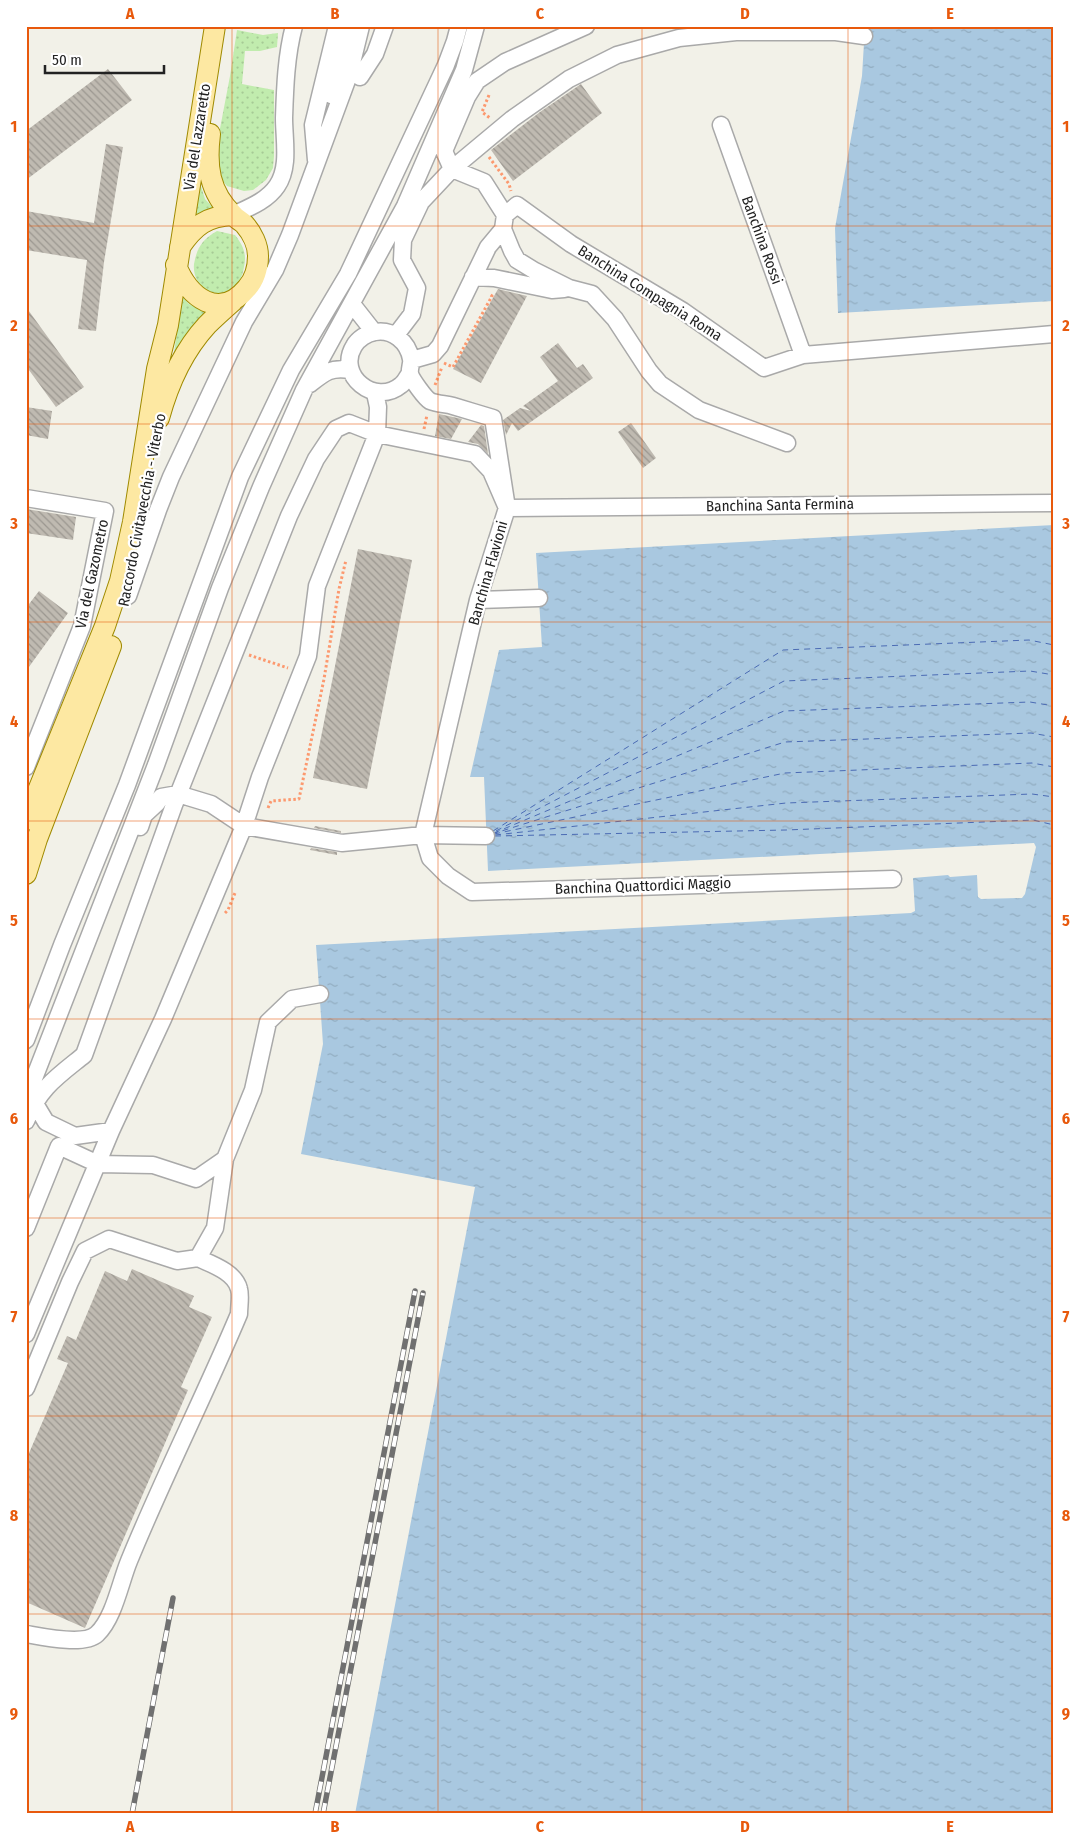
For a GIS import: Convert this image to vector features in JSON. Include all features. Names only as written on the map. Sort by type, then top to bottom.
[{"type":"main road","name":"Via del Lazzaretto","points":[[178,257],[215,26]]},
{"type":"main road","name":"Via del Lazzaretto","points":[[226,26],[209,143],[208,170],[212,184],[233,215]]},
{"type":"main road","points":[[233,215],[245,224],[253,237],[258,254],[257,271],[242,294],[233,301],[220,304],[207,302],[195,296],[186,286],[178,257],[194,229],[206,220],[219,216],[233,215]]},
{"type":"main road","name":"Raccordo Civitavecchia - Viterbo","points":[[26,820],[105,626],[120,581],[133,522],[157,369],[168,324],[178,257]]},
{"type":"main road","name":"Raccordo Civitavecchia - Viterbo","points":[[26,874],[37,839],[117,631],[128,596],[164,401],[180,366],[193,344],[207,326],[233,301]]},
{"type":"street","points":[[233,215],[267,197],[279,184],[283,172],[285,161],[286,76],[294,26]]},
{"type":"street","points":[[316,168],[313,125],[337,26]]},
{"type":"street","points":[[316,168],[320,128],[350,26]]},
{"type":"street","points":[[128,596],[171,477],[244,322],[275,270],[290,236],[349,75],[361,26]]},
{"type":"street","points":[[316,168],[336,136],[360,77],[372,26]]},
{"type":"street","points":[[360,77],[375,54],[385,26]]},
{"type":"street","points":[[26,1040],[127,784],[240,477],[291,370],[348,274],[446,65],[459,26]]},
{"type":"street","points":[[26,1121],[29,1098],[261,487],[304,390],[405,206],[464,70],[476,26]]},
{"type":"street","points":[[586,26],[505,62],[477,80],[466,97],[444,150],[452,169],[484,182],[504,222],[512,251],[517,260],[569,288],[592,294],[615,319],[649,371],[660,384],[699,410],[787,443]]},
{"type":"street","points":[[504,222],[488,247],[440,346],[433,354],[411,367],[402,385],[390,392],[375,393],[360,385],[350,370],[349,358],[354,346],[362,336],[374,332],[386,331],[396,335],[412,314],[417,288],[402,260],[402,240],[422,202],[452,169],[512,119],[569,79],[617,55],[679,38],[736,32],[836,32],[864,36]]},
{"type":"street","name":"Banchina Rossi","points":[[720,124],[803,355]]},
{"type":"street","points":[[257,271],[284,232],[306,193]]},
{"type":"street","name":"Banchina Compagnia Roma","points":[[504,222],[516,205],[571,244],[683,311],[764,368],[803,355],[1054,334]]},
{"type":"street","points":[[473,277],[494,278],[552,290],[569,288]]},
{"type":"street","points":[[352,304],[374,332]]},
{"type":"street","name":"Banchina Flavioni","points":[[396,335],[407,346],[417,386],[429,401],[493,418],[507,508],[478,600],[423,834]]},
{"type":"street","points":[[304,390],[322,374],[336,368],[350,370]]},
{"type":"street","points":[[26,1334],[111,1131],[163,1019],[244,826],[260,777],[308,656],[317,586],[377,434],[378,408],[375,393]]},
{"type":"street","points":[[29,1098],[84,1055],[178,794],[289,516],[316,459],[336,429],[349,423],[377,434],[474,454],[491,472],[507,508]]},
{"type":"street","name":"Via del Gazometro","points":[[26,498],[106,511],[82,626],[26,767]]},
{"type":"street","name":"Banchina Santa Fermina","points":[[507,508],[1054,503]]},
{"type":"street","points":[[478,600],[539,598]]},
{"type":"street","points":[[88,941],[103,927],[144,815],[161,797],[178,794],[210,804],[244,826],[342,843],[423,834],[486,836]]},
{"type":"street","name":"Banchina Quattordici Maggio","points":[[423,834],[430,858],[448,876],[472,892],[893,879]]},
{"type":"street","points":[[198,1258],[216,1228],[225,1159],[252,1090],[268,1022],[292,1000],[320,994]]},
{"type":"street","points":[[29,1098],[46,1122],[75,1136],[111,1131]]},
{"type":"street","points":[[26,1228],[59,1146],[98,1164],[153,1165],[196,1178],[225,1159]]},
{"type":"street","points":[[26,1388],[84,1251],[109,1238],[177,1260],[198,1258],[224,1270],[240,1288],[238,1314],[129,1562],[108,1618],[97,1634],[88,1640],[48,1638],[26,1634]]},
{"type":"green space","points":[[237,30],[263,35],[278,33],[277,47],[260,51],[245,51],[242,84],[274,90],[274,156],[273,168],[266,180],[253,190],[244,191],[227,186],[218,176],[218,139]]},
{"type":"green space","points":[[200,183],[205,199],[216,211],[193,222]]},
{"type":"green space","points":[[217,231],[235,235],[245,254],[245,262],[240,280],[233,288],[224,293],[215,293],[207,290],[200,284],[195,275],[194,264],[199,248],[204,240]]},
{"type":"green space","points":[[182,296],[189,304],[207,312],[172,367]]},
{"type":"water","points":[[865,26],[1054,26],[1054,301],[838,313],[835,228],[862,76]]},
{"type":"water","points":[[1054,525],[1054,1814],[355,1814],[475,1187],[301,1154],[323,1044],[316,945],[911,913],[915,911],[913,878],[948,875],[950,877],[977,875],[978,897],[981,899],[1022,898],[1025,894],[1036,847],[1034,843],[488,871],[484,777],[470,777],[499,650],[542,647],[536,553]]},
{"type":"building","points":[[108,69],[132,100],[26,180],[26,131]]},
{"type":"building","points":[[581,84],[602,113],[513,181],[491,150],[540,112]]},
{"type":"building","points":[[106,144],[123,147],[104,262],[96,331],[78,329],[87,260],[26,250],[26,211],[94,223]]},
{"type":"building","points":[[498,289],[527,296],[481,383],[453,369]]},
{"type":"building","points":[[26,307],[84,387],[56,407],[26,366]]},
{"type":"building","points":[[558,343],[577,368],[583,364],[593,378],[518,431],[512,423],[506,435],[503,420],[520,408],[531,411],[523,406],[558,381],[540,357]]},
{"type":"building","points":[[26,407],[52,411],[48,439],[26,435]]},
{"type":"building","points":[[439,414],[462,419],[451,439],[435,436]]},
{"type":"building","points":[[631,423],[656,458],[643,468],[618,432]]},
{"type":"building","points":[[481,425],[484,426],[488,454],[478,444],[468,442]]},
{"type":"building","points":[[26,509],[76,517],[73,540],[26,533]]},
{"type":"building","points":[[358,549],[412,560],[367,789],[313,778]]},
{"type":"building","points":[[39,591],[68,613],[26,671],[26,608]]},
{"type":"building","points":[[315,826],[341,831],[341,833],[314,828]]},
{"type":"building","points":[[311,848],[337,852],[337,855],[310,850]]},
{"type":"building","points":[[132,1269],[194,1296],[189,1307],[212,1317],[181,1387],[188,1390],[85,1628],[26,1602],[26,1460],[68,1363],[57,1359],[67,1336],[76,1340],[105,1271],[127,1281]]},
{"type":"ferry route","points":[[493,831],[783,650],[1029,640],[1054,645]]},
{"type":"ferry route","points":[[496,831],[784,681],[1030,671],[1054,675]]},
{"type":"ferry route","points":[[494,833],[784,711],[1030,702],[1054,706]]},
{"type":"ferry route","points":[[492,834],[785,742],[1031,733],[1054,737]]},
{"type":"ferry route","points":[[494,834],[785,773],[1032,763],[1054,767]]},
{"type":"ferry route","points":[[495,835],[786,803],[1032,794],[1054,797]]},
{"type":"ferry route","points":[[495,836],[786,830],[1033,820],[1054,825]]},
{"type":"railway","points":[[315,1814],[415,1291]]},
{"type":"railway","points":[[323,1814],[423,1293]]},
{"type":"railway","points":[[132,1814],[173,1598]]}]
